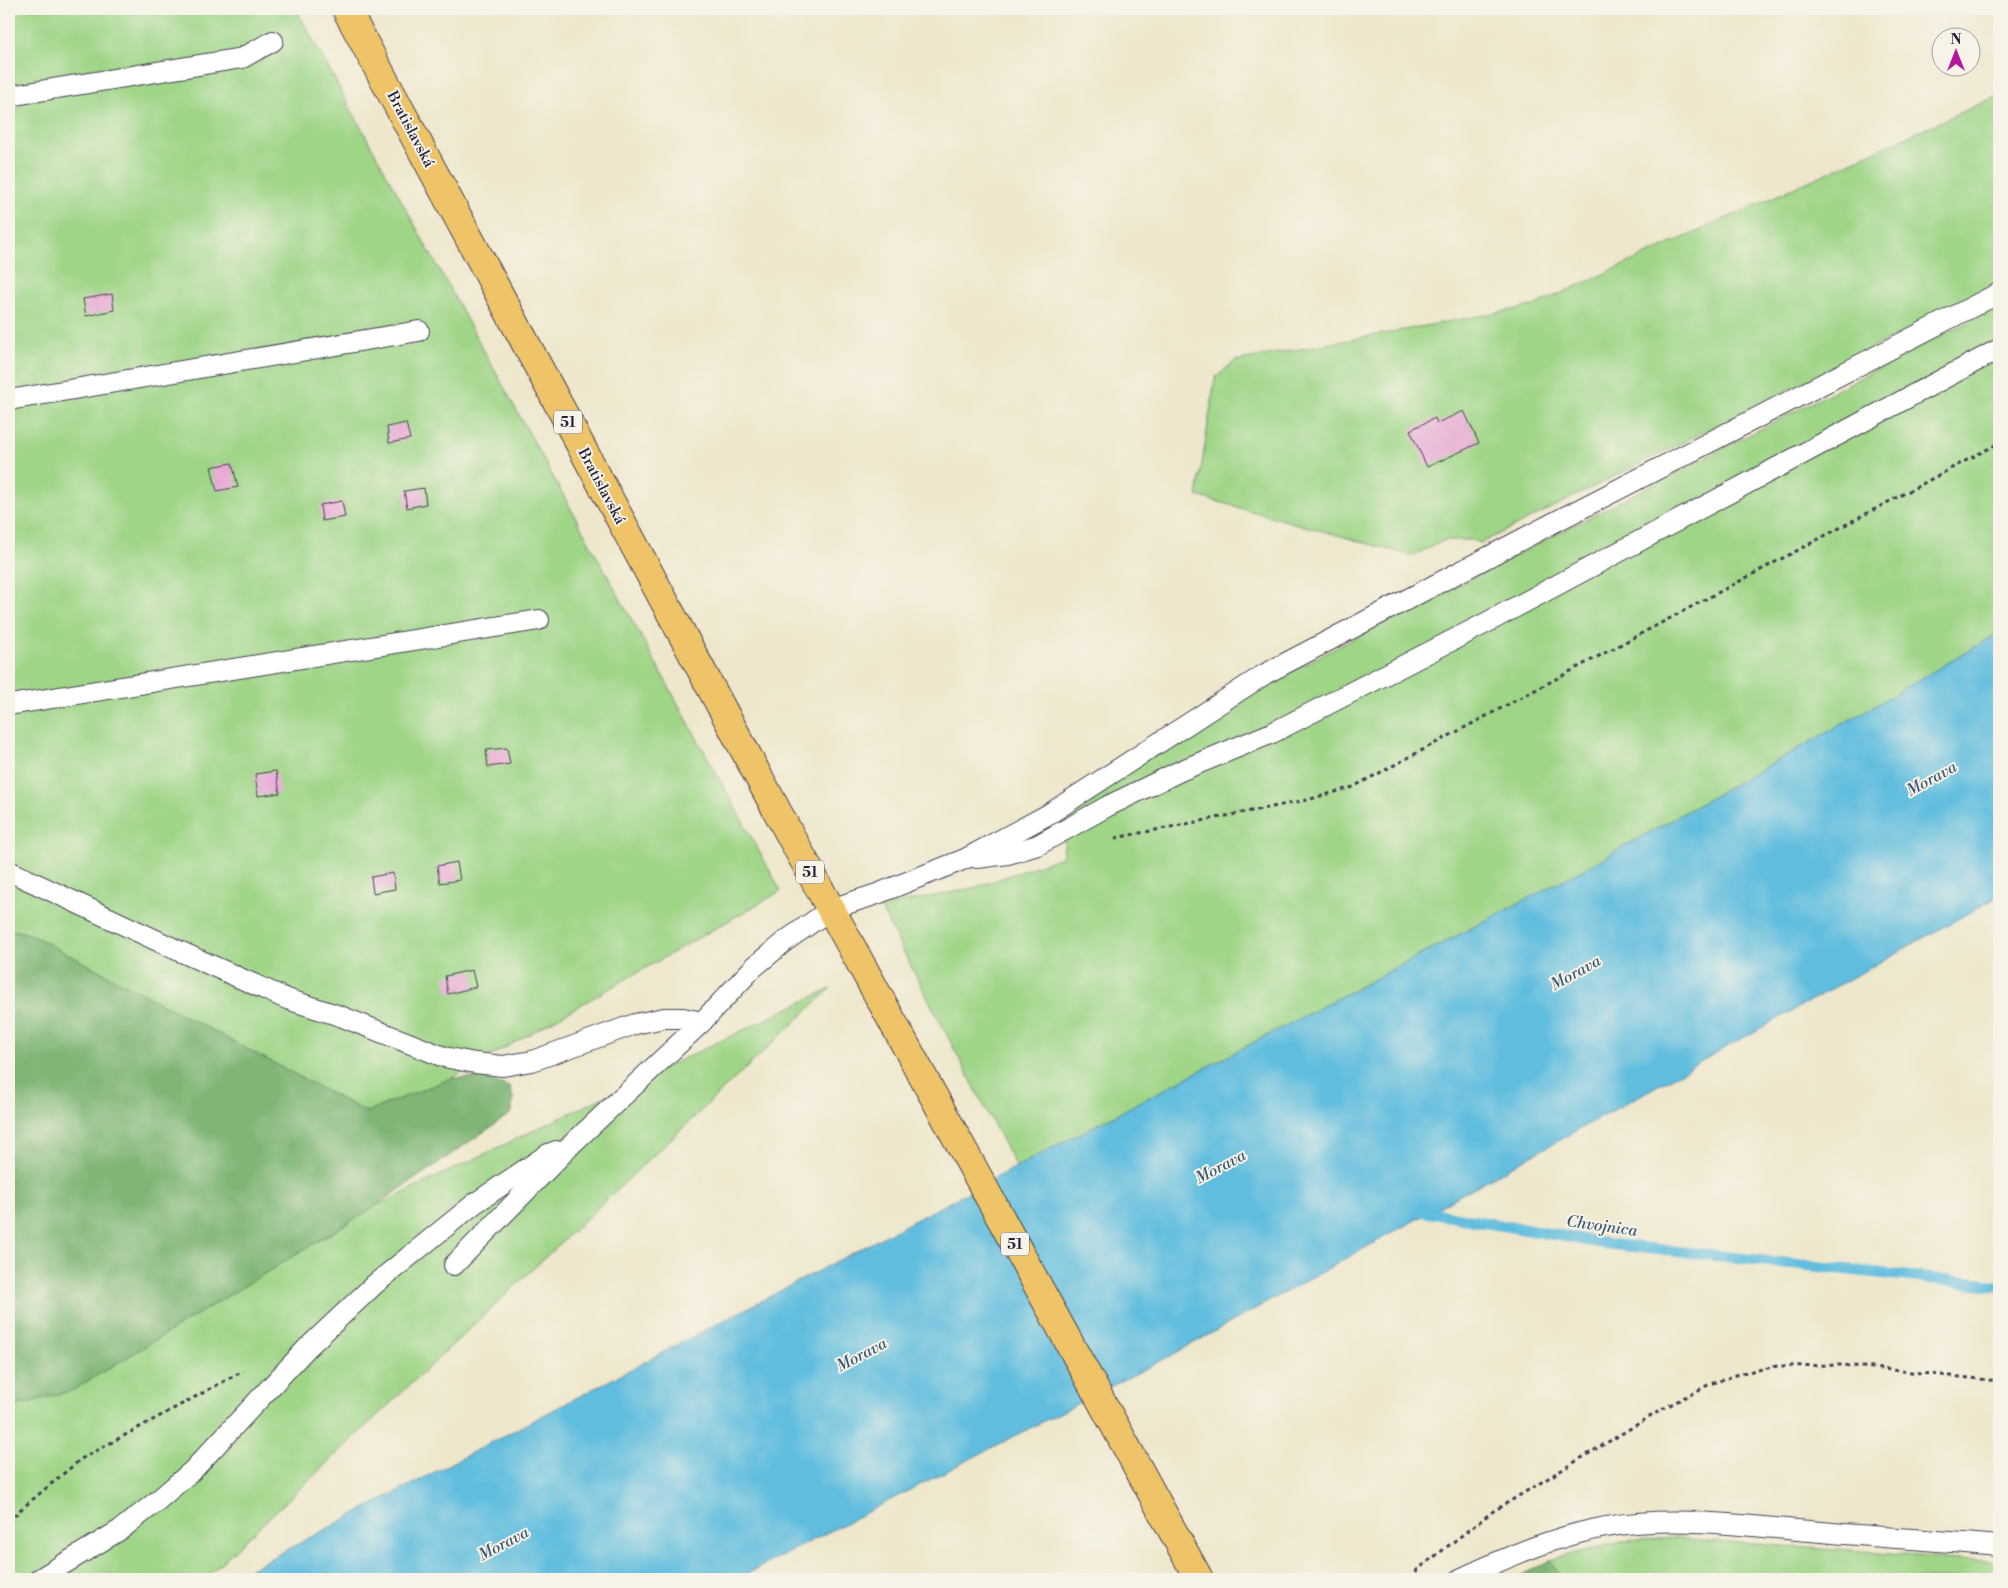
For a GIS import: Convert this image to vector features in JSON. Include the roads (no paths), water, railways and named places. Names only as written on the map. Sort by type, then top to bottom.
[{"type":"main road","name":"Bratislavská","points":[[346,9],[790,835],[832,909]]},
{"type":"main road","name":"51","points":[[832,909],[1200,1579]]},
{"type":"lane","points":[[9,96],[242,58],[274,41]]},
{"type":"lane","points":[[454,1265],[572,1144],[702,1022],[754,967],[784,942],[832,909],[877,894],[965,859],[1049,814],[1265,674],[1562,518],[1999,293]]},
{"type":"lane","points":[[9,400],[420,331]]},
{"type":"lane","points":[[965,859],[1008,854],[1038,845],[1108,806],[1180,771],[1272,733],[1484,624],[1999,349]]},
{"type":"lane","points":[[9,705],[539,620]]},
{"type":"lane","points":[[9,872],[287,999],[340,1016],[444,1057],[503,1066],[532,1061],[635,1024],[664,1018],[683,1018],[702,1022]]},
{"type":"lane","points":[[39,1579],[120,1530],[192,1470],[307,1348],[375,1284],[474,1204],[548,1154],[572,1144]]},
{"type":"lane","points":[[1460,1579],[1505,1558],[1544,1544],[1580,1533],[1631,1524],[1678,1522],[1734,1525],[1999,1546]]},
{"type":"water","name":"Morava","points":[[1999,633],[1999,896],[1174,1354],[737,1579],[231,1579],[1586,868],[1867,710]]},
{"type":"waterway","name":"Chvojnica","points":[[1414,1210],[1608,1244],[1999,1286]]}]
